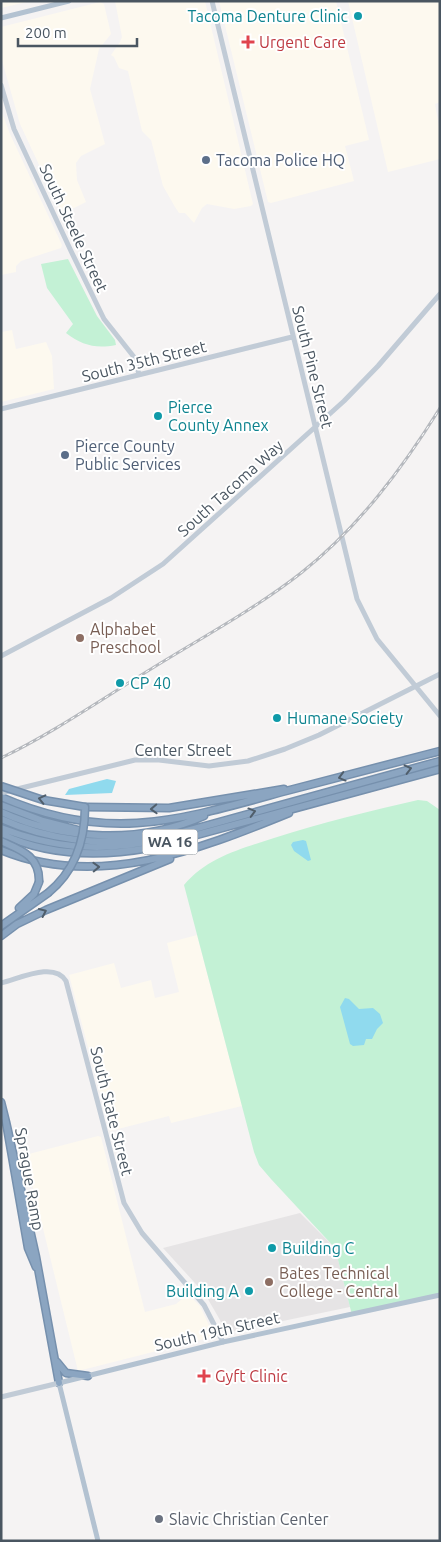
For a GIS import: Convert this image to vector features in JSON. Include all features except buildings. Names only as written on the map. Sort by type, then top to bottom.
[{"type":"highway","name":"WA 16","points":[[1,798],[42,813],[80,822],[153,823],[222,809],[440,751]]},
{"type":"highway","points":[[1,828],[33,842],[78,847],[119,848],[440,761]]},
{"type":"highway","name":"WA 16","points":[[1,834],[65,852],[121,853],[149,848],[440,769]]},
{"type":"highway","points":[[1,786],[43,800],[85,807],[153,809],[202,804],[275,789],[296,789]]},
{"type":"highway","points":[[1,805],[43,822],[83,832]]},
{"type":"highway","points":[[1,850],[51,864],[90,868],[115,866],[157,859],[306,806]]},
{"type":"highway","points":[[1,926],[48,893],[71,869],[77,858],[83,832],[85,807]]},
{"type":"highway","points":[[1,812],[46,831],[92,835],[133,834],[194,821],[222,809]]},
{"type":"highway","points":[[1,819],[90,841],[119,841],[145,838],[222,820]]},
{"type":"highway","points":[[1,936],[17,924],[80,895],[236,832]]},
{"type":"highway","points":[[1,841],[22,850],[32,858],[38,870],[39,882],[32,897],[1,922]]},
{"type":"highway","name":"Sprague Ramp","points":[[1,1102],[36,1257],[36,1267],[59,1383]]},
{"type":"highway","points":[[54,1357],[66,1373],[88,1376]]},
{"type":"main road","points":[[1,18],[69,1]]},
{"type":"main road","name":"South Pine Street","points":[[212,1],[292,337],[358,602],[378,639],[414,687],[440,716]]},
{"type":"main road","name":"South Steele Street","points":[[1,85],[17,137],[63,235],[104,319],[134,357],[139,374]]},
{"type":"main road","name":"South Tacoma Way","points":[[1,656],[105,602],[150,574],[188,543],[315,428],[378,366],[440,294]]},
{"type":"main road","name":"South 35th Street","points":[[1,410],[292,337]]},
{"type":"main road","name":"Center Street","points":[[1,794],[134,760],[159,760],[209,766],[248,761],[319,735],[440,674]]},
{"type":"main road","name":"South State Street","points":[[1,983],[48,971],[62,975],[69,988],[119,1189],[130,1215],[153,1247],[204,1305],[223,1342]]},
{"type":"main road","name":"South 19th Street","points":[[1,1396],[223,1342],[440,1295]]},
{"type":"main road","points":[[59,1383],[98,1541]]},
{"type":"shaded area","points":[[1,1],[31,1],[1,8]]},
{"type":"shaded area","points":[[115,1],[205,1],[253,204],[251,206],[234,209],[207,204],[202,208],[194,223],[185,213],[179,213],[175,207],[163,186],[151,140],[142,131],[128,71],[119,68],[114,57],[111,55],[122,37]]},
{"type":"shaded area","points":[[219,1],[336,1],[369,140],[345,146],[354,181],[271,203],[268,202]]},
{"type":"shaded area","points":[[348,1],[440,1],[440,102],[435,104],[440,132],[440,159],[388,172]]},
{"type":"shaded area","points":[[100,2],[104,4],[111,34],[99,49],[90,89],[105,144],[81,156],[76,163],[77,180],[86,202],[62,214],[20,124],[1,57],[1,27]]},
{"type":"shaded area","points":[[1,110],[10,134],[62,245],[61,248],[21,261],[16,266],[16,272],[1,275]]},
{"type":"shaded area","points":[[12,330],[16,349],[46,342],[52,356],[54,389],[1,402],[1,332]]},
{"type":"shaded area","points":[[197,935],[242,1106],[171,1123],[169,1116],[110,1131],[69,975],[114,963],[121,988],[151,980],[155,998],[179,992],[167,943]]},
{"type":"shaded area","points":[[98,1136],[101,1137],[145,1312],[176,1304],[188,1294],[200,1306],[213,1334],[212,1337],[78,1371],[25,1155]]},
{"type":"shaded area","name":"Bates Technical College - Central","points":[[300,1213],[335,1248],[350,1307],[225,1333],[205,1294],[163,1248]]},
{"type":"green space","points":[[68,259],[97,316],[115,340],[116,345],[102,347],[89,345],[66,333],[73,324],[47,288],[41,264]]},
{"type":"green space","points":[[418,800],[427,801],[440,810],[440,1295],[352,1315],[335,1248],[259,1165],[184,885],[204,867],[237,850],[327,822]]},
{"type":"water","points":[[107,779],[116,781],[112,793],[65,795],[69,789]]},
{"type":"water","points":[[306,841],[311,860],[308,861],[294,851],[291,845],[293,842]]},
{"type":"water","points":[[345,998],[349,999],[359,1009],[373,1008],[380,1014],[383,1023],[377,1029],[372,1039],[366,1039],[364,1045],[353,1046],[350,1044],[340,1007]]},
{"type":"railway","points":[[1,758],[58,727],[228,623],[301,573],[341,537],[378,496],[440,408]]},
{"type":"place","name":"Tacoma Denture Clinic","points":[[358,16]]},
{"type":"place","name":"Urgent Care","points":[[248,42]]},
{"type":"place","name":"Tacoma Police HQ","points":[[206,160]]},
{"type":"place","name":"Pierce County Annex","points":[[158,416]]},
{"type":"place","name":"Pierce County Public Services","points":[[65,455]]},
{"type":"place","name":"Alphabet Preschool","points":[[80,638]]},
{"type":"place","name":"CP 40","points":[[120,683]]},
{"type":"place","name":"Humane Society","points":[[277,718]]},
{"type":"place","name":"Building C","points":[[272,1248]]},
{"type":"place","name":"Bates Technical College - Central","points":[[269,1282]]},
{"type":"place","name":"Building A","points":[[249,1291]]},
{"type":"place","name":"Gyft Clinic","points":[[204,1376]]},
{"type":"place","name":"Slavic Christian Center","points":[[159,1519]]}]
